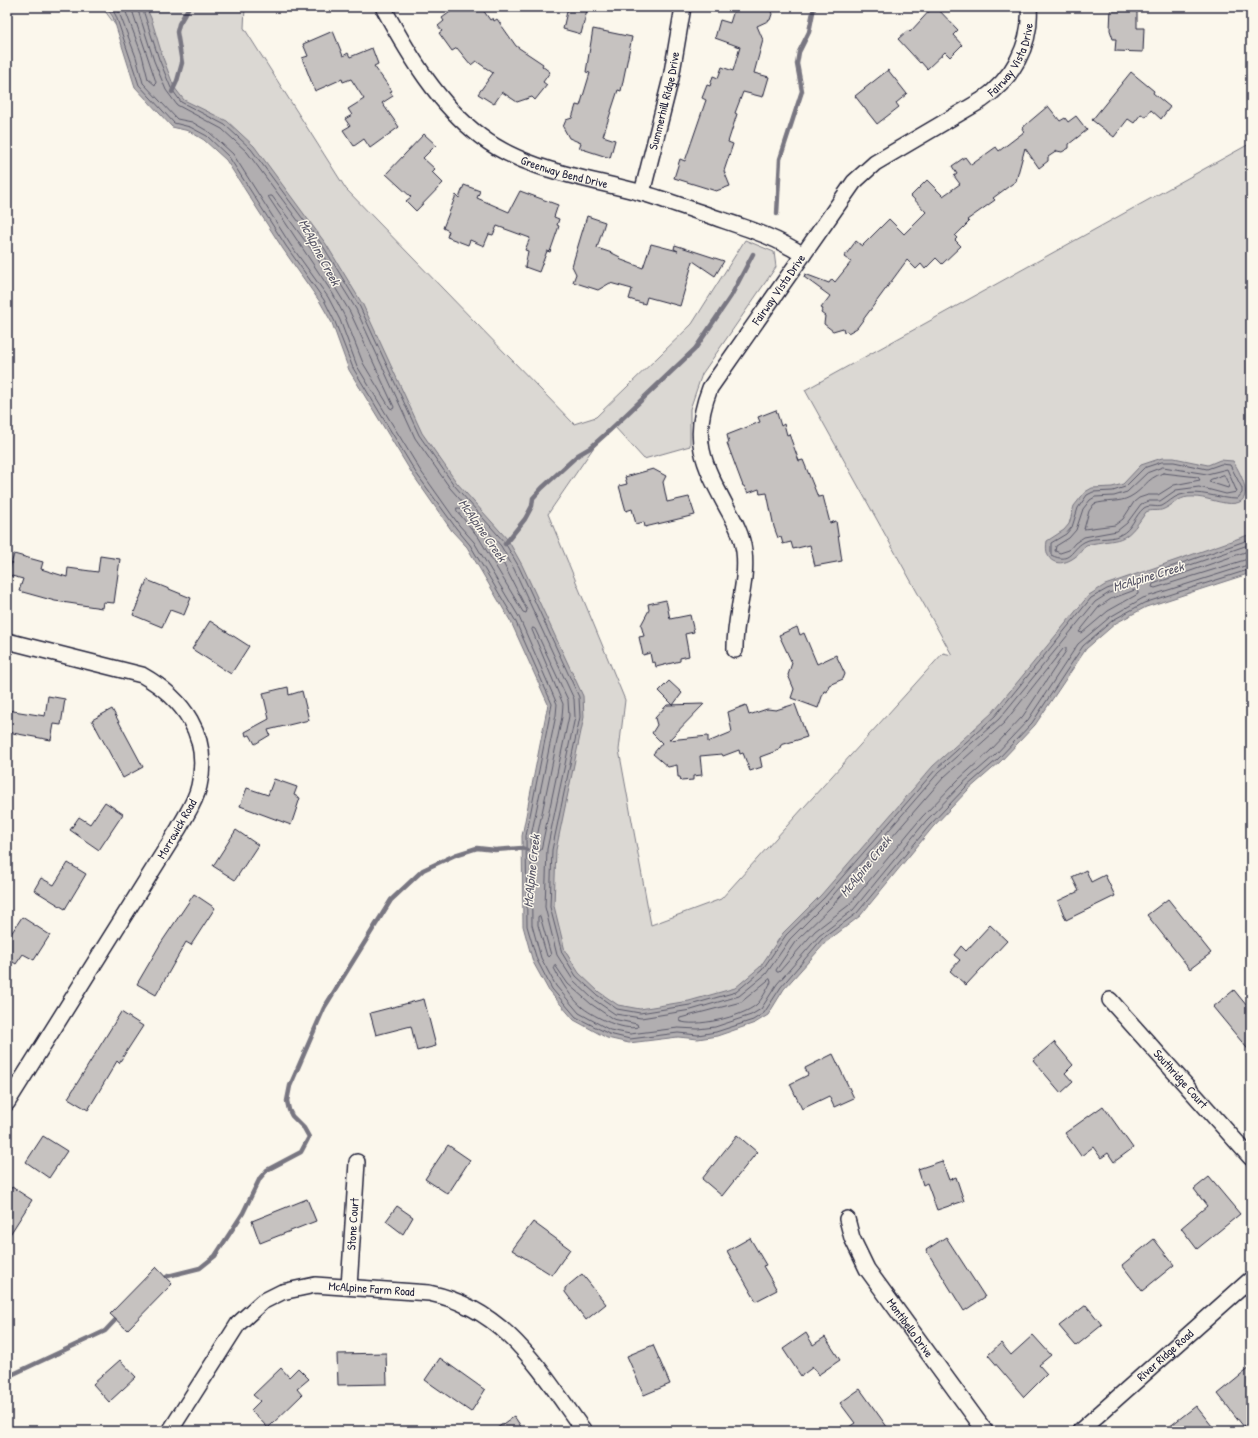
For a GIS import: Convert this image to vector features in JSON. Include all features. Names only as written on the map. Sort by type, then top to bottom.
[{"type":"street","name":"Summerhill Ridge Drive","points":[[642,193],[671,78],[683,7]]},
{"type":"street","name":"Fairway Vista Drive","points":[[735,650],[736,619],[745,582],[743,546],[736,525],[705,463],[700,436],[700,421],[703,405],[710,388],[803,254],[863,171],[982,100],[996,90],[1006,79],[1023,48],[1028,33],[1029,7]]},
{"type":"street","name":"Greenway Bend Drive","points":[[384,9],[397,33],[446,104],[480,136],[501,150],[533,164],[642,193],[767,235],[803,254]]},
{"type":"street","name":"Morrowick Road","points":[[7,641],[142,675],[161,685],[177,700],[189,717],[195,730],[202,765],[199,786],[195,798],[179,828],[7,1103]]},
{"type":"street","name":"Southridge Court","points":[[1110,1000],[1251,1158]]},
{"type":"street","name":"Stone Court","points":[[349,1287],[357,1162]]},
{"type":"street","name":"Montibello Drive","points":[[847,1219],[852,1238],[867,1269],[985,1431]]},
{"type":"street","name":"River Ridge Road","points":[[1080,1431],[1251,1279]]},
{"type":"street","name":"McAlpine Farm Road","points":[[170,1431],[238,1324],[262,1302],[293,1288],[315,1285],[429,1293],[447,1297],[476,1309],[497,1323],[518,1342],[584,1431]]},
{"type":"shaded area","points":[[102,7],[245,7],[244,28],[346,189],[574,424],[596,417],[692,324],[745,240],[774,252],[776,267],[702,374],[690,409],[690,446],[644,459],[614,426],[596,444],[548,514],[625,700],[619,750],[651,925],[721,899],[943,653],[952,655],[805,390],[1251,143],[1251,562],[1142,587],[754,1004],[663,1020],[589,999],[532,906],[569,678],[258,183],[160,85]]},
{"type":"water","name":"McAlpine Creek","points":[[106,7],[146,7],[174,87],[184,100],[227,121],[254,146],[326,244],[363,305],[422,433],[457,483],[508,540],[522,565],[583,696],[584,717],[556,850],[554,906],[565,951],[579,973],[599,992],[618,1005],[640,1009],[689,1001],[735,988],[760,967],[783,933],[821,895],[933,766],[992,713],[1089,595],[1105,585],[1251,534],[1251,573],[1146,607],[1116,623],[1086,649],[1035,725],[1000,762],[968,790],[933,827],[860,916],[826,942],[784,989],[768,1015],[755,1023],[717,1036],[698,1039],[678,1037],[629,1043],[607,1038],[574,1020],[549,991],[533,962],[523,926],[522,836],[548,704],[511,622],[467,547],[452,531],[413,475],[349,370],[332,323],[320,302],[283,249],[226,160],[204,140],[189,131],[172,127],[135,87],[113,17]]},
{"type":"water","points":[[1162,458],[1174,458],[1208,465],[1220,460],[1233,461],[1244,483],[1245,496],[1242,501],[1235,503],[1225,503],[1198,497],[1184,498],[1162,510],[1146,512],[1132,531],[1120,539],[1086,545],[1077,556],[1063,563],[1058,563],[1050,558],[1047,554],[1047,541],[1064,530],[1069,524],[1074,506],[1085,492],[1092,488],[1112,487],[1123,484],[1141,465]]},
{"type":"building","points":[[457,7],[481,7],[490,20],[493,18],[494,21],[497,19],[516,46],[543,64],[542,66],[550,72],[543,82],[547,85],[535,100],[532,97],[517,102],[502,92],[494,104],[478,94],[493,73],[476,61],[471,65],[457,48],[452,51],[439,33],[442,31],[438,26],[444,21],[442,18]]},
{"type":"building","points":[[568,7],[588,7],[581,34],[563,29]]},
{"type":"building","points":[[735,7],[763,7],[770,9],[772,14],[770,20],[757,26],[763,40],[754,73],[769,77],[763,97],[743,92],[735,113],[737,114],[728,142],[733,144],[724,171],[730,186],[716,191],[674,178],[680,159],[685,161],[706,100],[702,98],[707,85],[710,86],[713,76],[718,78],[722,67],[733,71],[740,47],[715,38],[720,20],[730,23]]},
{"type":"building","points":[[933,7],[936,7],[958,30],[953,35],[962,45],[950,57],[945,52],[927,69],[898,39],[908,30],[910,32]]},
{"type":"building","points":[[1111,7],[1137,7],[1137,28],[1144,28],[1143,52],[1115,51],[1116,39],[1113,39],[1110,30]]},
{"type":"building","points":[[593,29],[632,37],[621,91],[618,90],[603,136],[615,140],[610,158],[579,148],[581,143],[569,138],[563,127],[566,120],[572,118],[576,105],[580,106],[590,73],[586,72]]},
{"type":"building","points":[[333,31],[343,56],[348,53],[350,57],[372,48],[378,64],[374,66],[392,91],[390,92],[393,96],[382,103],[399,127],[370,148],[364,139],[354,146],[343,130],[350,126],[345,119],[352,115],[348,109],[364,99],[351,79],[343,82],[342,79],[315,91],[302,58],[308,56],[303,44]]},
{"type":"building","points":[[888,70],[907,94],[896,103],[899,107],[877,124],[855,96]]},
{"type":"building","points":[[1131,72],[1154,91],[1153,93],[1170,107],[1161,119],[1151,110],[1146,117],[1141,114],[1134,123],[1128,119],[1114,137],[1092,120]]},
{"type":"building","points":[[1048,106],[1060,121],[1065,118],[1068,122],[1076,116],[1087,130],[1069,144],[1069,148],[1062,152],[1057,151],[1048,157],[1048,161],[1039,168],[1025,148],[1016,181],[993,198],[995,200],[967,220],[969,222],[955,236],[957,238],[955,240],[961,246],[942,264],[936,258],[925,269],[921,264],[916,269],[907,260],[857,328],[848,333],[847,331],[844,332],[843,328],[833,331],[824,324],[825,316],[821,313],[823,309],[821,308],[830,296],[804,277],[805,274],[829,283],[832,279],[835,282],[851,262],[844,257],[856,241],[862,246],[889,219],[904,234],[926,212],[911,196],[927,180],[943,196],[960,184],[954,176],[957,174],[952,166],[965,157],[971,165],[996,147],[999,151],[1024,132],[1022,128]]},
{"type":"building","points":[[424,134],[436,145],[423,158],[435,169],[432,172],[443,183],[416,211],[406,201],[411,197],[386,174]]},
{"type":"building","points":[[464,185],[480,191],[477,198],[509,212],[520,191],[558,205],[554,217],[559,219],[557,225],[559,226],[550,252],[547,251],[539,272],[525,267],[528,251],[525,250],[530,238],[497,226],[493,235],[489,234],[484,246],[470,240],[468,245],[447,237],[449,231],[443,228],[456,195],[459,198]]},
{"type":"building","points":[[587,216],[605,222],[597,248],[612,253],[620,257],[619,259],[643,268],[651,244],[678,251],[674,249],[675,245],[724,261],[715,276],[693,261],[680,306],[647,297],[645,304],[629,299],[632,289],[610,283],[598,290],[573,282],[576,274],[572,266]]},
{"type":"building","points":[[776,410],[781,426],[784,424],[787,435],[789,434],[799,461],[803,460],[818,497],[823,496],[830,523],[836,521],[842,561],[815,566],[810,545],[793,549],[791,542],[783,544],[781,537],[778,538],[774,527],[767,493],[760,494],[759,489],[748,493],[743,486],[727,443],[729,443],[727,435],[760,422],[758,417]]},
{"type":"building","points":[[653,469],[666,476],[663,482],[667,502],[689,497],[695,515],[645,527],[644,522],[636,524],[632,509],[626,511],[619,486],[627,484],[625,477]]},
{"type":"building","points":[[14,554],[43,562],[41,569],[67,577],[68,568],[98,572],[100,556],[120,559],[114,603],[103,602],[102,608],[55,601],[19,591],[23,579],[8,575]]},
{"type":"building","points":[[147,580],[191,598],[184,615],[170,610],[162,627],[133,615]]},
{"type":"building","points":[[666,600],[670,619],[690,615],[694,632],[685,634],[689,656],[680,658],[680,661],[656,667],[655,662],[652,663],[650,653],[643,655],[639,637],[644,636],[641,625],[649,610],[648,604]]},
{"type":"building","points":[[210,621],[249,646],[231,674],[192,649]]},
{"type":"building","points":[[797,627],[800,635],[804,633],[817,664],[836,655],[845,674],[843,679],[829,685],[827,692],[824,691],[818,708],[791,698],[794,689],[788,675],[792,663],[779,635]]},
{"type":"building","points":[[669,681],[682,693],[673,705],[659,691]]},
{"type":"building","points":[[288,687],[289,695],[302,691],[309,720],[268,730],[270,735],[255,744],[250,735],[246,736],[245,732],[269,719],[263,693]]},
{"type":"building","points":[[48,696],[65,699],[61,725],[54,724],[51,740],[7,732],[7,710],[45,716]]},
{"type":"building","points":[[704,704],[669,740],[708,736],[708,742],[732,732],[728,712],[746,705],[749,715],[767,709],[776,710],[795,704],[807,737],[781,745],[779,750],[760,757],[762,767],[750,771],[743,753],[740,754],[739,750],[723,756],[722,754],[700,756],[702,775],[693,776],[693,780],[681,781],[680,777],[678,777],[677,765],[668,767],[653,754],[662,743],[652,733],[657,725],[655,718],[667,705]]},
{"type":"building","points":[[112,709],[143,767],[123,778],[92,720]]},
{"type":"building","points":[[274,779],[297,787],[294,795],[300,798],[291,825],[240,806],[247,788],[268,795]]},
{"type":"building","points":[[105,802],[123,814],[99,850],[70,830],[79,817],[90,824]]},
{"type":"building","points":[[236,830],[258,845],[235,880],[213,866]]},
{"type":"building","points":[[68,863],[86,874],[65,909],[34,890],[41,878],[54,885]]},
{"type":"building","points":[[1086,870],[1091,882],[1105,875],[1115,896],[1066,920],[1058,901],[1079,891],[1072,877]]},
{"type":"building","points":[[194,894],[215,908],[191,945],[186,942],[156,995],[137,984],[161,943]]},
{"type":"building","points":[[1168,899],[1211,953],[1190,969],[1147,915]]},
{"type":"building","points":[[22,917],[50,935],[34,960],[23,954],[16,964],[7,958],[7,940]]},
{"type":"building","points":[[990,925],[1007,941],[966,985],[950,971],[960,960],[954,955],[961,946],[966,951]]},
{"type":"building","points":[[1234,990],[1251,1011],[1251,1053],[1213,1007]]},
{"type":"building","points":[[424,999],[436,1046],[417,1051],[411,1026],[376,1035],[370,1013]]},
{"type":"building","points":[[121,1012],[143,1026],[119,1063],[117,1061],[88,1110],[68,1098]]},
{"type":"building","points":[[1054,1042],[1073,1065],[1065,1073],[1073,1082],[1061,1093],[1033,1060]]},
{"type":"building","points":[[833,1054],[854,1098],[834,1107],[829,1096],[802,1109],[790,1084],[808,1075],[805,1068]]},
{"type":"building","points":[[1103,1106],[1133,1148],[1114,1162],[1108,1153],[1101,1158],[1093,1147],[1081,1156],[1065,1133]]},
{"type":"building","points":[[737,1135],[757,1152],[722,1196],[702,1179]]},
{"type":"building","points":[[43,1136],[67,1151],[49,1178],[26,1162]]},
{"type":"building","points":[[448,1145],[470,1160],[448,1194],[425,1179]]},
{"type":"building","points":[[942,1161],[949,1180],[956,1177],[964,1201],[937,1210],[927,1183],[923,1185],[918,1169]]},
{"type":"building","points":[[1209,1177],[1240,1214],[1197,1249],[1181,1228],[1207,1206],[1194,1189]]},
{"type":"building","points":[[12,1187],[32,1200],[7,1239],[7,1194]]},
{"type":"building","points":[[307,1199],[316,1221],[260,1243],[252,1221]]},
{"type":"building","points":[[397,1206],[413,1217],[403,1234],[386,1221]]},
{"type":"building","points":[[533,1222],[570,1249],[552,1275],[512,1250]]},
{"type":"building","points":[[946,1237],[985,1297],[964,1311],[926,1250]]},
{"type":"building","points":[[750,1238],[766,1265],[763,1266],[777,1290],[756,1301],[727,1251]]},
{"type":"building","points":[[1154,1239],[1174,1265],[1142,1291],[1122,1265]]},
{"type":"building","points":[[156,1267],[172,1284],[127,1330],[110,1314]]},
{"type":"building","points":[[582,1274],[606,1304],[586,1320],[565,1292],[565,1288]]},
{"type":"building","points":[[1086,1305],[1102,1325],[1076,1346],[1059,1326]]},
{"type":"building","points":[[806,1333],[813,1345],[825,1337],[840,1360],[818,1375],[813,1367],[801,1376],[783,1349]]},
{"type":"building","points":[[1033,1335],[1051,1355],[1039,1365],[1047,1374],[1024,1397],[988,1355],[1001,1343],[1011,1355]]},
{"type":"building","points":[[653,1345],[670,1384],[644,1395],[627,1356]]},
{"type":"building","points":[[386,1353],[387,1384],[338,1385],[337,1354]]},
{"type":"building","points":[[440,1358],[485,1390],[471,1412],[425,1380]]},
{"type":"building","points":[[120,1360],[136,1377],[109,1402],[93,1384]]},
{"type":"building","points":[[1251,1367],[1251,1422],[1244,1427],[1218,1394]]},
{"type":"building","points":[[281,1368],[289,1377],[298,1368],[309,1379],[297,1389],[302,1395],[268,1428],[251,1410],[260,1401],[253,1395]]},
{"type":"building","points":[[860,1389],[890,1431],[843,1431],[855,1423],[840,1403]]},
{"type":"building","points":[[1196,1406],[1216,1431],[1164,1431]]},
{"type":"building","points":[[514,1416],[524,1431],[493,1431]]},
{"type":"waterway","points":[[172,92],[182,63],[177,32],[179,24],[189,7]]},
{"type":"waterway","points":[[777,214],[780,159],[802,91],[797,64],[799,52],[809,32],[814,7]]},
{"type":"waterway","name":"McAlpine Creek","points":[[505,544],[525,519],[532,506],[533,498],[542,488],[578,455],[590,448],[609,431],[695,349],[731,296],[753,254]]},
{"type":"waterway","name":"McAlpine Creek","points":[[161,1281],[168,1276],[200,1268],[215,1256],[243,1213],[260,1178],[267,1170],[301,1152],[309,1137],[304,1128],[292,1116],[289,1110],[287,1101],[290,1086],[324,1008],[391,900],[423,870],[455,855],[477,848],[495,850],[522,848],[527,850]]},
{"type":"waterway","points":[[7,1377],[105,1331],[120,1315]]}]
